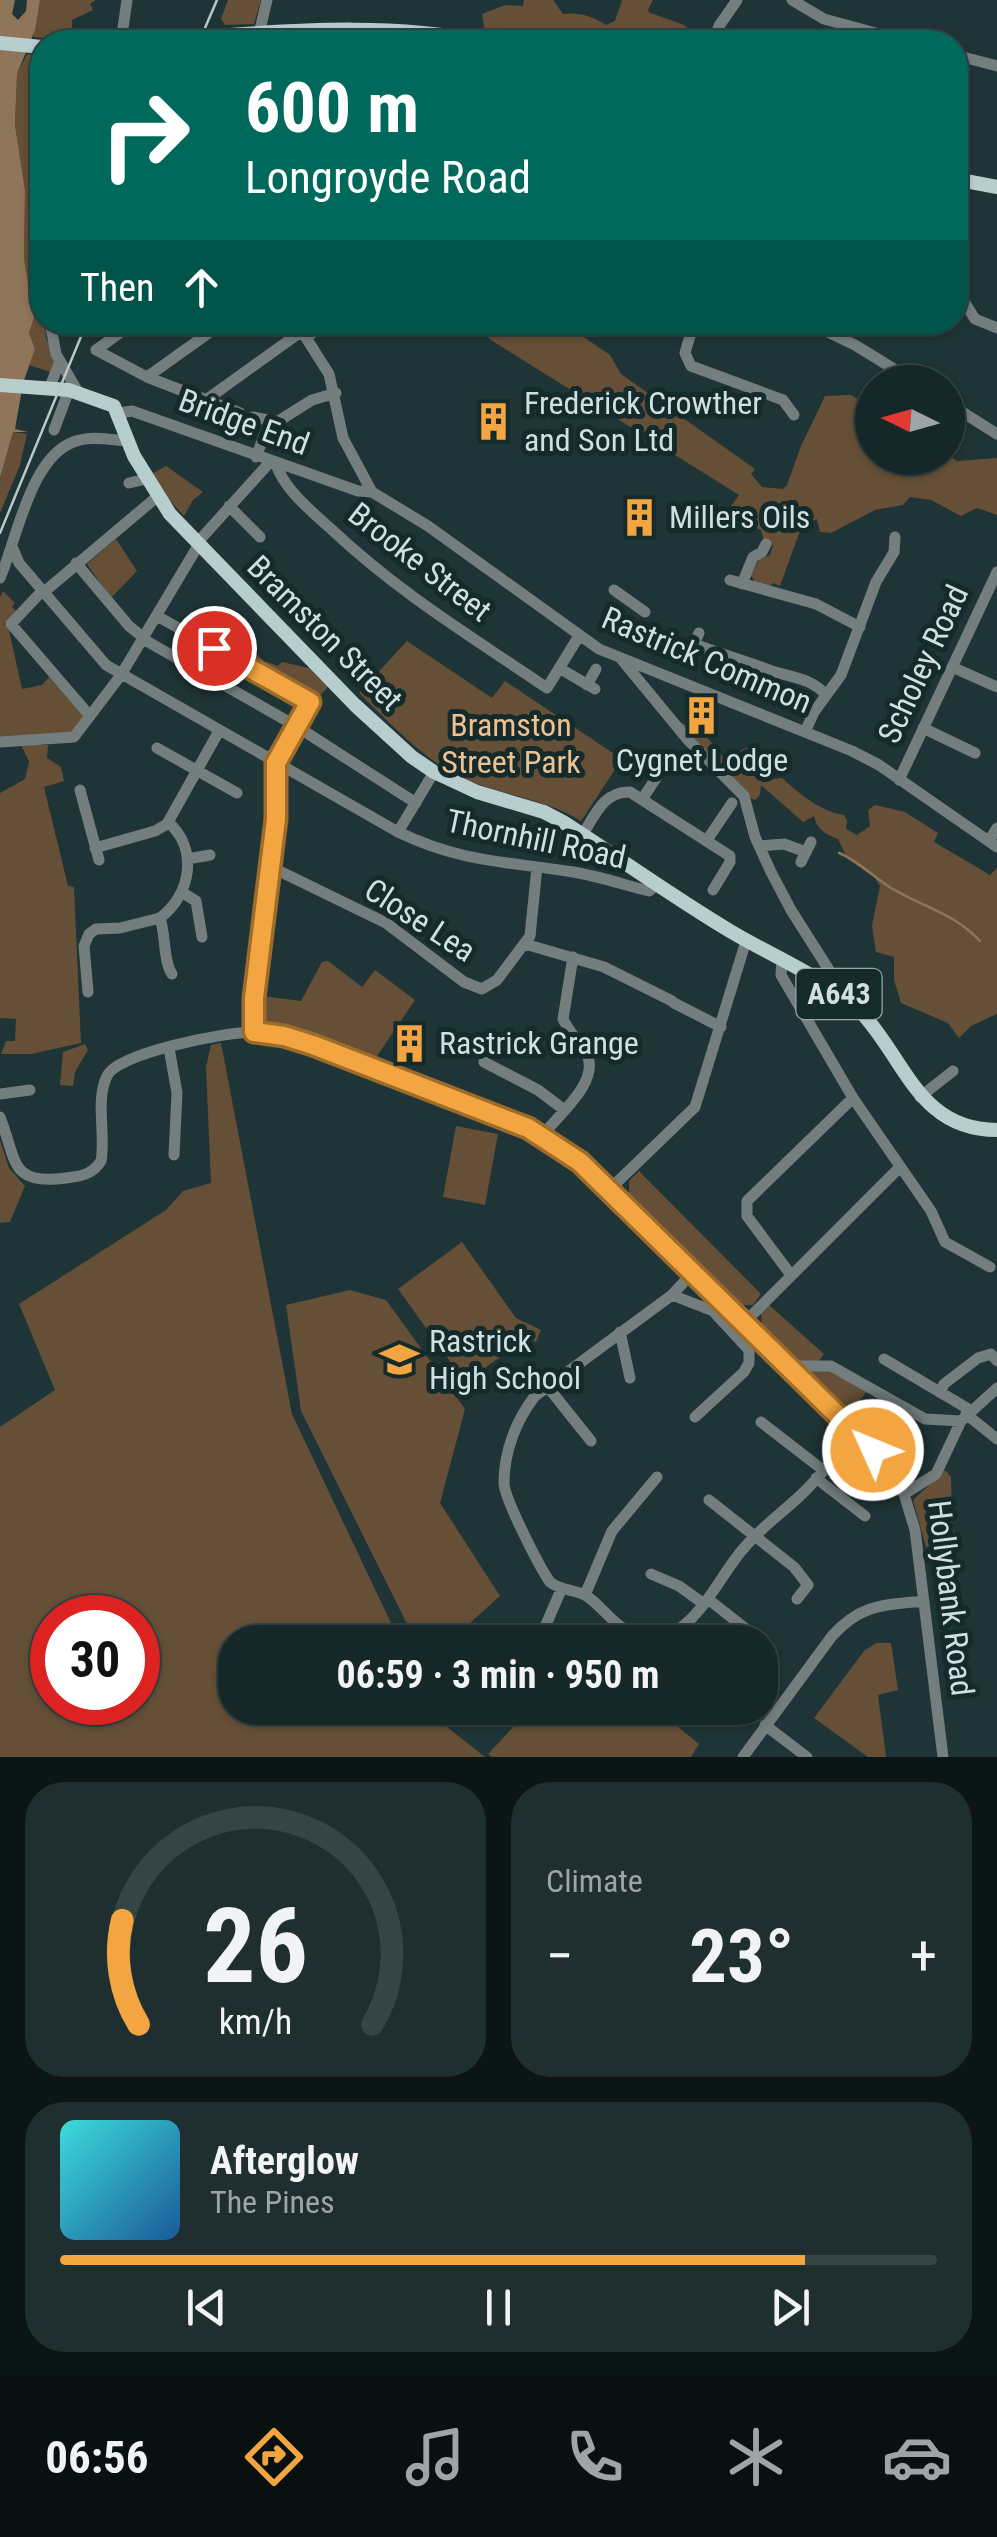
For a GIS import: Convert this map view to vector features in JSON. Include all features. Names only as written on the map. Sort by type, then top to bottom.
[{"type":"main road","points":[[0,42],[30,46]]},
{"type":"main road","points":[[968,181],[997,187]]},
{"type":"main road","points":[[0,385],[73,392],[106,402],[119,413]]},
{"type":"main road","name":"Bramston Street","points":[[119,413],[146,478],[198,544],[354,705],[412,757],[477,792],[552,816],[656,884]]},
{"type":"main road","name":"Thornhill Road","points":[[656,884],[858,1009],[880,1034],[920,1097],[958,1122],[997,1130]]},
{"type":"street","points":[[122,30],[126,0]]},
{"type":"street","points":[[265,30],[267,0]]},
{"type":"street","points":[[718,30],[738,0]]},
{"type":"street","points":[[792,0],[824,19],[858,30]]},
{"type":"street","points":[[968,58],[997,66]]},
{"type":"street","points":[[968,308],[975,319],[996,327]]},
{"type":"street","points":[[52,335],[73,392],[54,430]]},
{"type":"street","points":[[117,335],[96,350],[147,376],[269,423],[312,400],[336,394]]},
{"type":"street","points":[[147,376],[205,335]]},
{"type":"street","points":[[206,400],[294,335]]},
{"type":"street","points":[[304,335],[329,374],[343,438],[372,492]]},
{"type":"street","points":[[691,335],[686,354],[691,366],[784,400],[795,409]]},
{"type":"street","points":[[834,335],[887,365]]},
{"type":"street","points":[[49,389],[60,361]]},
{"type":"street","name":"Bridge End","points":[[119,413],[132,411],[349,488]]},
{"type":"street","points":[[965,414],[997,434]]},
{"type":"street","points":[[256,456],[269,423]]},
{"type":"street","points":[[0,578],[14,548],[16,523],[56,452],[82,439],[127,440]]},
{"type":"street","points":[[0,742],[71,739],[121,675],[198,544],[229,506],[273,463]]},
{"type":"street","name":"Brooke Street","points":[[273,463],[310,510],[393,584],[547,688],[559,668]]},
{"type":"street","points":[[128,482],[146,478]]},
{"type":"street","name":"Rastrick Common","points":[[349,488],[372,492],[442,536],[579,636],[622,660],[852,751],[993,844]]},
{"type":"street","points":[[90,716],[11,624],[43,591],[158,496]]},
{"type":"street","points":[[229,506],[260,536]]},
{"type":"street","points":[[806,732],[814,712],[840,675],[878,578],[894,552],[894,534]]},
{"type":"street","points":[[766,544],[736,582],[789,590],[860,627]]},
{"type":"street","name":"Thornhill Road","points":[[14,548],[19,563],[98,659],[398,832],[460,857],[589,875],[649,891],[656,884]]},
{"type":"street","points":[[76,563],[144,638],[296,726],[416,804]]},
{"type":"street","name":"Scholey Road","points":[[899,780],[997,572]]},
{"type":"street","points":[[614,590],[645,612]]},
{"type":"street","points":[[157,616],[310,702],[276,763],[271,867],[254,998],[254,1032]]},
{"type":"street","points":[[699,633],[694,644],[754,658],[803,678],[826,695]]},
{"type":"street","points":[[579,636],[559,668],[591,687],[596,669]]},
{"type":"street","points":[[622,660],[688,740],[744,796],[759,846],[790,910],[836,982],[836,992]]},
{"type":"street","points":[[952,666],[997,687]]},
{"type":"street","points":[[922,728],[975,753]]},
{"type":"street","points":[[80,790],[97,854],[156,831],[168,822],[219,731]]},
{"type":"street","points":[[157,748],[237,793]]},
{"type":"street","points":[[643,798],[664,766],[650,758]]},
{"type":"street","points":[[398,832],[434,772]]},
{"type":"street","points":[[582,834],[610,796],[624,791],[643,798],[731,858],[713,890]]},
{"type":"street","points":[[708,840],[732,802]]},
{"type":"street","points":[[88,992],[84,946],[89,934],[96,929],[120,928],[160,918],[182,893],[187,858],[177,832],[168,822]]},
{"type":"street","points":[[993,844],[997,828]]},
{"type":"street","points":[[759,846],[784,844],[806,852]]},
{"type":"street","points":[[187,858],[210,855]]},
{"type":"street","name":"Close Lea","points":[[271,867],[386,923],[472,987],[492,986],[525,944]]},
{"type":"street","points":[[537,868],[532,930],[525,944],[604,968],[721,1026]]},
{"type":"street","points":[[182,893],[196,901],[202,937]]},
{"type":"street","points":[[160,918],[168,948],[167,967],[172,974]]},
{"type":"street","points":[[610,1189],[695,1106],[746,941]]},
{"type":"street","points":[[542,1136],[584,1086],[590,1064],[563,1019],[573,957]]},
{"type":"street","points":[[782,962],[781,975],[853,1098],[941,1227],[946,1242],[981,1267]]},
{"type":"street","points":[[0,1117],[16,1164],[28,1178],[44,1181],[90,1173],[96,1170],[102,1155],[108,1073],[123,1061],[208,1037],[254,1032],[313,1045],[542,1136],[610,1189],[789,1366],[882,1460],[904,1494]]},
{"type":"street","points":[[169,1048],[177,1093],[174,1155]]},
{"type":"street","points":[[484,1062],[538,1090],[563,1109]]},
{"type":"street","points":[[920,1097],[953,1071]]},
{"type":"street","points":[[0,1094],[30,1090]]},
{"type":"street","points":[[791,1275],[747,1216],[746,1201],[853,1098]]},
{"type":"street","points":[[744,1322],[900,1167]]},
{"type":"street","points":[[619,1625],[585,1596],[562,1590],[546,1576],[504,1485],[520,1418],[535,1396],[672,1294],[693,1272]]},
{"type":"street","points":[[672,1294],[713,1311],[742,1339],[750,1354],[744,1372],[694,1418]]},
{"type":"street","points":[[620,1332],[630,1378]]},
{"type":"street","points":[[941,1391],[944,1384],[978,1358],[991,1354],[997,1361]]},
{"type":"street","points":[[884,1359],[941,1391],[997,1439]]},
{"type":"street","points":[[789,1366],[831,1366],[925,1418],[966,1415],[997,1388]]},
{"type":"street","points":[[547,1386],[591,1441]]},
{"type":"street","name":"Hollybank Road","points":[[943,1757],[917,1542],[904,1494],[936,1474],[966,1415]]},
{"type":"street","points":[[761,1422],[865,1516]]},
{"type":"street","points":[[685,1625],[696,1617],[725,1571],[756,1535],[856,1433]]},
{"type":"street","points":[[585,1596],[612,1531],[657,1477]]},
{"type":"street","points":[[710,1500],[794,1566],[808,1585],[798,1600]]},
{"type":"street","points":[[651,1574],[679,1586],[740,1625]]},
{"type":"street","points":[[546,1625],[562,1590]]},
{"type":"street","points":[[778,1708],[832,1636],[853,1615],[874,1607],[924,1601]]},
{"type":"street","points":[[743,1757],[765,1725],[808,1757]]},
{"type":"green space","points":[[40,0],[96,0],[90,4],[93,10],[72,20],[72,29],[34,30]]},
{"type":"green space","points":[[228,0],[261,0],[254,24],[225,25],[221,19]]},
{"type":"green space","points":[[524,0],[553,0],[563,14],[586,15],[606,25],[615,21],[622,0],[653,0],[650,13],[691,30],[485,30],[482,14],[505,5],[523,6]]},
{"type":"green space","points":[[30,54],[30,294],[24,259],[25,190],[15,125],[17,74]]},
{"type":"green space","points":[[30,330],[30,335],[46,335],[58,363],[53,373],[29,365],[35,349],[29,333]]},
{"type":"green space","points":[[486,335],[581,335],[610,355],[621,374],[755,469],[751,474],[762,487],[783,489],[787,485],[825,396],[855,397],[855,475],[965,475],[965,460],[997,458],[997,515],[977,508],[961,516],[931,500],[910,497],[903,505],[875,510],[831,533],[820,532],[817,519],[801,528],[780,586],[773,583],[769,588],[751,576],[759,559],[770,555],[773,545],[764,541],[761,530],[753,523],[728,511],[739,495]]},
{"type":"green space","points":[[13,432],[27,434],[20,465],[0,513],[0,478]]},
{"type":"green space","points":[[166,466],[203,492],[184,516],[165,495],[153,473]]},
{"type":"green space","points":[[116,539],[137,571],[111,598],[87,564]]},
{"type":"green space","points":[[3,591],[15,603],[12,607],[16,611],[4,624],[9,630],[22,689],[42,685],[49,677],[84,717],[70,735],[0,738]]},
{"type":"green space","points":[[235,633],[264,661],[309,668],[328,687],[316,700],[226,646]]},
{"type":"green space","name":"Bramston Street Park","points":[[407,641],[492,698],[505,681],[622,759],[581,821],[448,770],[408,740],[359,693]]},
{"type":"green space","points":[[680,722],[705,735],[736,769],[739,765],[734,754],[748,747],[753,750],[757,765],[767,761],[771,765],[768,772],[774,779],[782,778],[818,806],[844,815],[846,829],[857,835],[870,826],[868,810],[875,805],[905,812],[938,833],[934,842],[990,875],[997,868],[997,1014],[971,1026],[959,1038],[948,1023],[901,1003],[894,980],[894,957],[876,952],[872,926],[880,886],[875,878],[847,858],[838,839],[823,831],[814,816],[803,822],[761,785],[760,795],[755,800],[750,798]]},
{"type":"green space","points":[[21,745],[48,745],[47,758],[61,767],[64,781],[44,787],[68,886],[74,887],[81,1043],[31,1054],[1,1054],[6,1041],[15,1041],[16,1019],[0,1018],[0,793],[25,779],[29,761]]},
{"type":"green space","points":[[328,961],[362,987],[375,970],[415,1000],[375,1059],[304,1033],[269,1025],[261,1015],[262,996],[301,1001],[322,962]]},
{"type":"green space","points":[[221,1043],[292,1414],[392,1625],[218,1625],[218,1725],[445,1725],[485,1757],[0,1757],[0,1427],[55,1390],[19,1304],[166,1210],[183,1191],[211,1183],[206,1067],[211,1045]]},
{"type":"green space","points":[[85,1044],[88,1050],[75,1072],[73,1086],[60,1085],[63,1052]]},
{"type":"green space","points":[[456,1126],[498,1134],[485,1205],[443,1197]]},
{"type":"green space","points":[[0,1140],[9,1168],[25,1186],[10,1222],[0,1223]]},
{"type":"green space","points":[[639,1171],[761,1294],[753,1305],[738,1305],[629,1197],[629,1181]]},
{"type":"green space","points":[[462,1242],[516,1318],[541,1330],[536,1342],[527,1338],[465,1382],[398,1289]]},
{"type":"green space","points":[[350,1290],[386,1300],[465,1409],[440,1503],[500,1596],[468,1625],[408,1625],[301,1411],[286,1305]]},
{"type":"green space","points":[[769,1305],[824,1354],[817,1363],[798,1364],[762,1328],[761,1312]]},
{"type":"green space","points":[[824,1367],[867,1391],[850,1414],[803,1369]]},
{"type":"green space","points":[[945,1470],[951,1477],[957,1543],[926,1547],[913,1500]]},
{"type":"green space","points":[[876,1643],[891,1643],[898,1690],[878,1695],[886,1757],[868,1757],[814,1718],[864,1651]]},
{"type":"green space","points":[[515,1725],[676,1725],[699,1744],[691,1757],[488,1754]]},
{"type":"shaded area","points":[[0,0],[15,0],[12,14],[18,20],[26,11],[27,0],[40,0],[35,30],[30,30],[30,42],[17,74],[15,125],[25,190],[29,333],[35,349],[23,383],[15,429],[28,432],[13,432],[0,478]]},
{"type":"waterway","points":[[839,853],[891,888],[960,924],[980,941]]},
{"type":"railway","points":[[204,30],[217,0]]},
{"type":"railway","points":[[0,533],[82,335]]},
{"type":"place","name":"Frederick Crowther and Son Ltd","points":[[494,421]]},
{"type":"place","name":"Millers Oils","points":[[639,517]]},
{"type":"place","name":"Cygnet Lodge","points":[[702,715]]},
{"type":"place","name":"Rastrick Grange","points":[[409,1043]]},
{"type":"place","name":"Rastrick High School","points":[[399,1359]]},
{"type":"route","points":[[214,648],[310,702],[276,763],[276,819],[254,998],[254,1032],[313,1045],[528,1128],[561,1148],[610,1189],[873,1450]]}]
